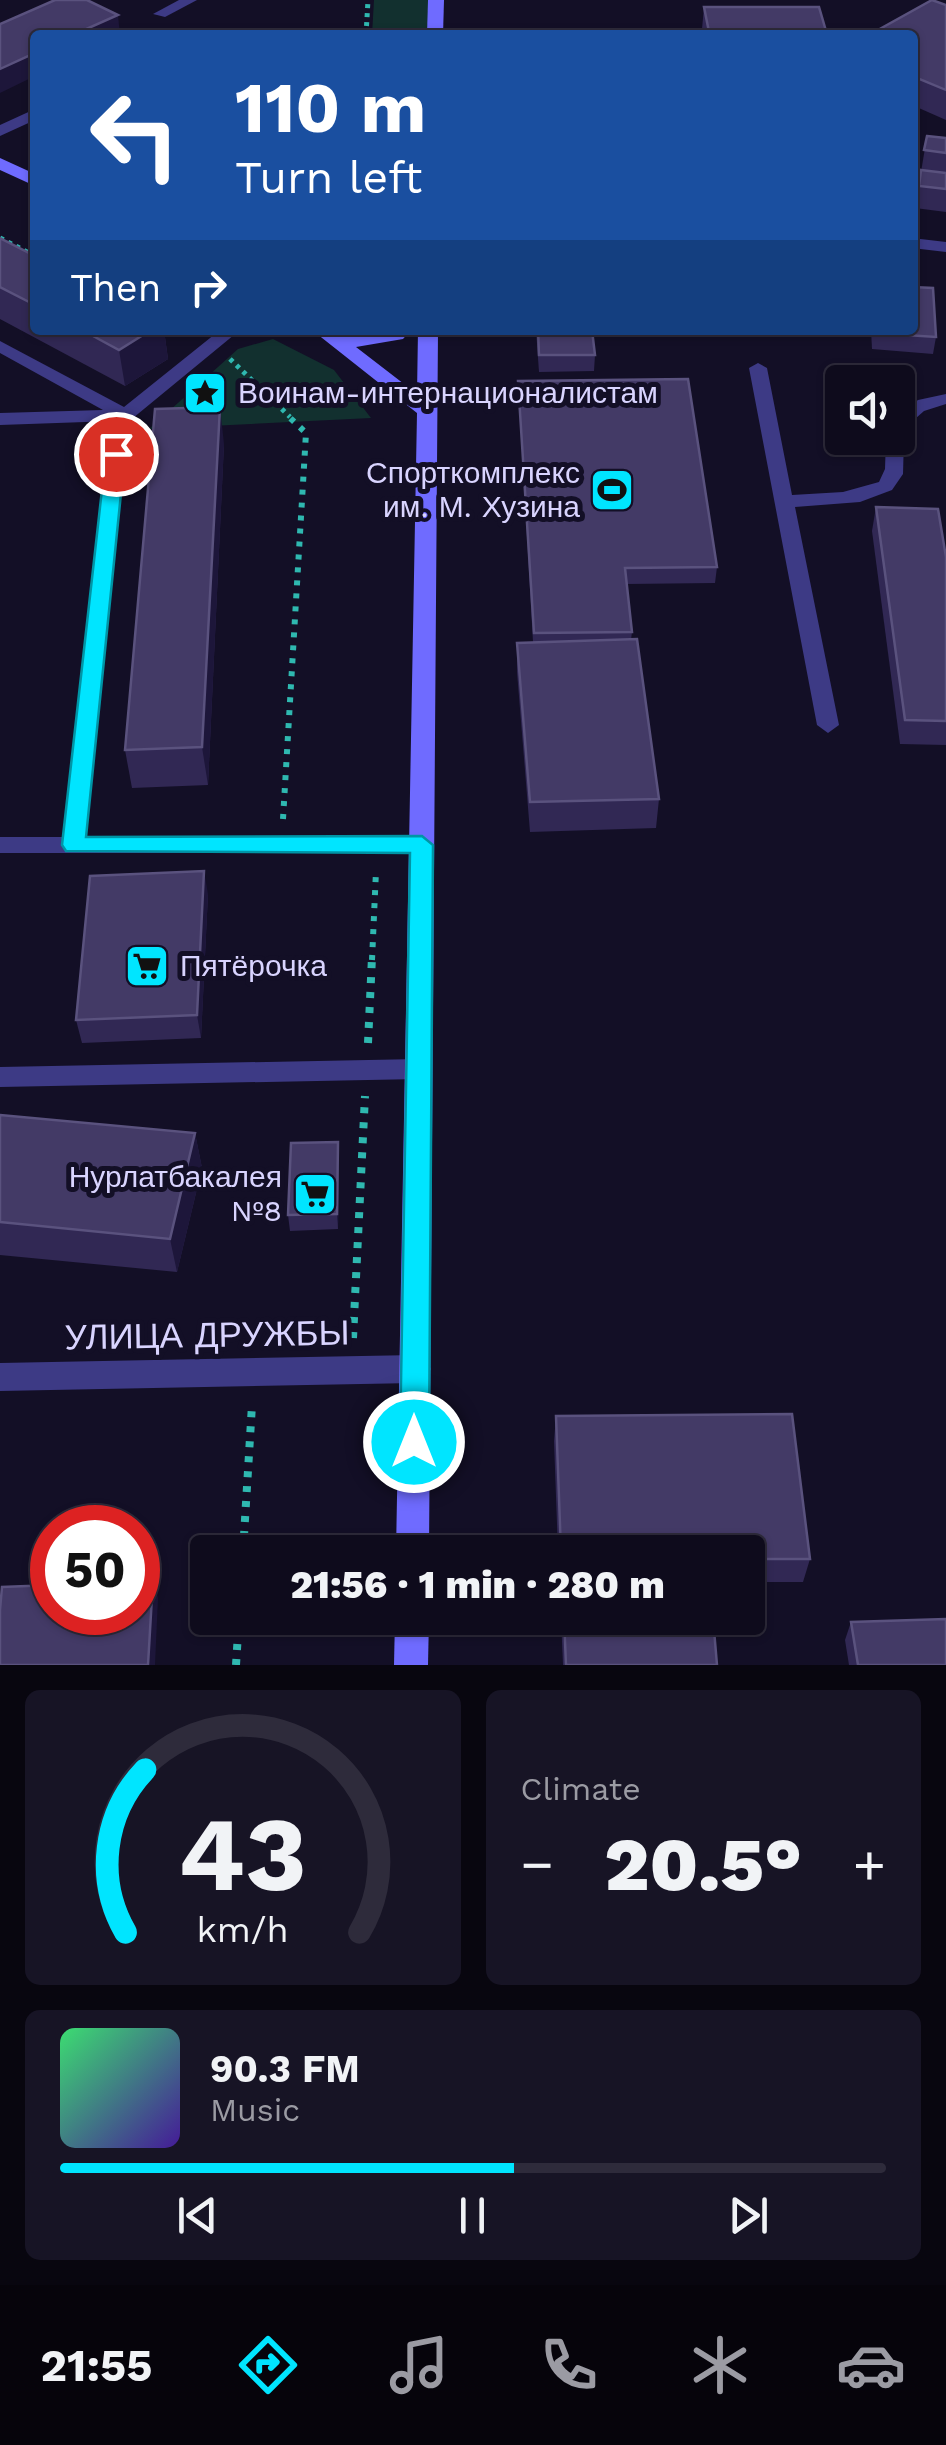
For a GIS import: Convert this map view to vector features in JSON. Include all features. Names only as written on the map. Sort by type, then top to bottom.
[{"type":"main road","points":[[435,30],[436,0]]},
{"type":"main road","points":[[0,163],[30,178]]},
{"type":"main road","points":[[330,335],[427,411]]},
{"type":"main road","points":[[343,343],[396,335]]},
{"type":"main road","points":[[413,1535],[428,335]]},
{"type":"main road","points":[[411,1665],[412,1635]]},
{"type":"street","name":"УЛИЦА ДРУЖБЫ","points":[[0,1377],[254,1369],[415,1369]]},
{"type":"lane","points":[[160,14],[190,0]]},
{"type":"lane","points":[[0,131],[30,116]]},
{"type":"lane","points":[[918,244],[946,247]]},
{"type":"lane","points":[[74,845],[117,440],[125,415],[224,335]]},
{"type":"lane","points":[[0,346],[125,415]]},
{"type":"lane","points":[[758,368],[828,724]]},
{"type":"lane","points":[[915,408],[930,400],[946,400]]},
{"type":"lane","points":[[0,419],[125,415]]},
{"type":"lane","points":[[784,502],[862,496],[885,488],[892,478],[894,455]]},
{"type":"lane","points":[[0,845],[422,845]]},
{"type":"lane","points":[[0,1077],[419,1069]]},
{"type":"path","points":[[366,30],[368,0]]},
{"type":"path","points":[[0,238],[30,253]]},
{"type":"path","points":[[210,346],[223,352],[306,433],[281,845]]},
{"type":"path","points":[[352,1370],[377,845]]},
{"type":"path","points":[[244,1535],[254,1369]]},
{"type":"path","points":[[236,1665],[238,1635]]},
{"type":"green space","points":[[374,0],[429,0],[428,30],[372,30]]},
{"type":"green space","points":[[273,339],[334,370],[371,418],[149,429],[238,349]]},
{"type":"building","points":[[55,0],[87,0],[118,15],[84,30],[30,30],[30,55],[0,69],[0,24]]},
{"type":"building","points":[[932,0],[946,5],[946,90],[918,78],[918,30],[878,30]]},
{"type":"building","points":[[704,7],[819,7],[826,30],[709,30]]},
{"type":"building","points":[[927,136],[946,138],[946,153],[924,150]]},
{"type":"building","points":[[921,170],[946,173],[946,189],[919,186]]},
{"type":"building","points":[[0,238],[30,253],[30,302],[0,287]]},
{"type":"building","points":[[918,287],[933,288],[936,337],[905,335],[918,335]]},
{"type":"building","points":[[91,335],[143,335],[119,350]]},
{"type":"building","points":[[538,335],[593,335],[595,355],[539,355]]},
{"type":"building","name":"Спорткомплекс им. М. Хузина","points":[[688,379],[717,567],[625,568],[632,632],[534,633],[518,381]]},
{"type":"building","points":[[220,407],[202,747],[125,750],[155,409]]},
{"type":"building","points":[[876,507],[938,509],[946,557],[946,721],[905,720]]},
{"type":"building","points":[[637,639],[659,799],[530,802],[517,643]]},
{"type":"building","points":[[204,871],[197,1015],[76,1020],[90,876]]},
{"type":"building","points":[[0,1115],[195,1133],[170,1239],[0,1222]]},
{"type":"building","name":"Нурлатбакалея №8","points":[[338,1142],[337,1214],[288,1215],[291,1143]]},
{"type":"building","points":[[792,1414],[810,1559],[765,1559],[765,1535],[560,1535],[556,1416]]},
{"type":"building","points":[[30,1586],[30,1635],[150,1635],[148,1665],[0,1665],[2,1587]]},
{"type":"building","points":[[946,1619],[946,1665],[858,1665],[851,1622]]},
{"type":"building","points":[[565,1635],[714,1635],[717,1665],[566,1665]]},
{"type":"place","name":"Воинам-интернационалистам","points":[[205,393]]},
{"type":"place","name":"Спорткомплекс им. М. Хузина","points":[[612,490]]},
{"type":"place","name":"Пятёрочка","points":[[147,966]]},
{"type":"place","name":"Нурлатбакалея №8","points":[[315,1194]]},
{"type":"route","points":[[116,454],[74,845],[422,845],[414,1442]]}]
